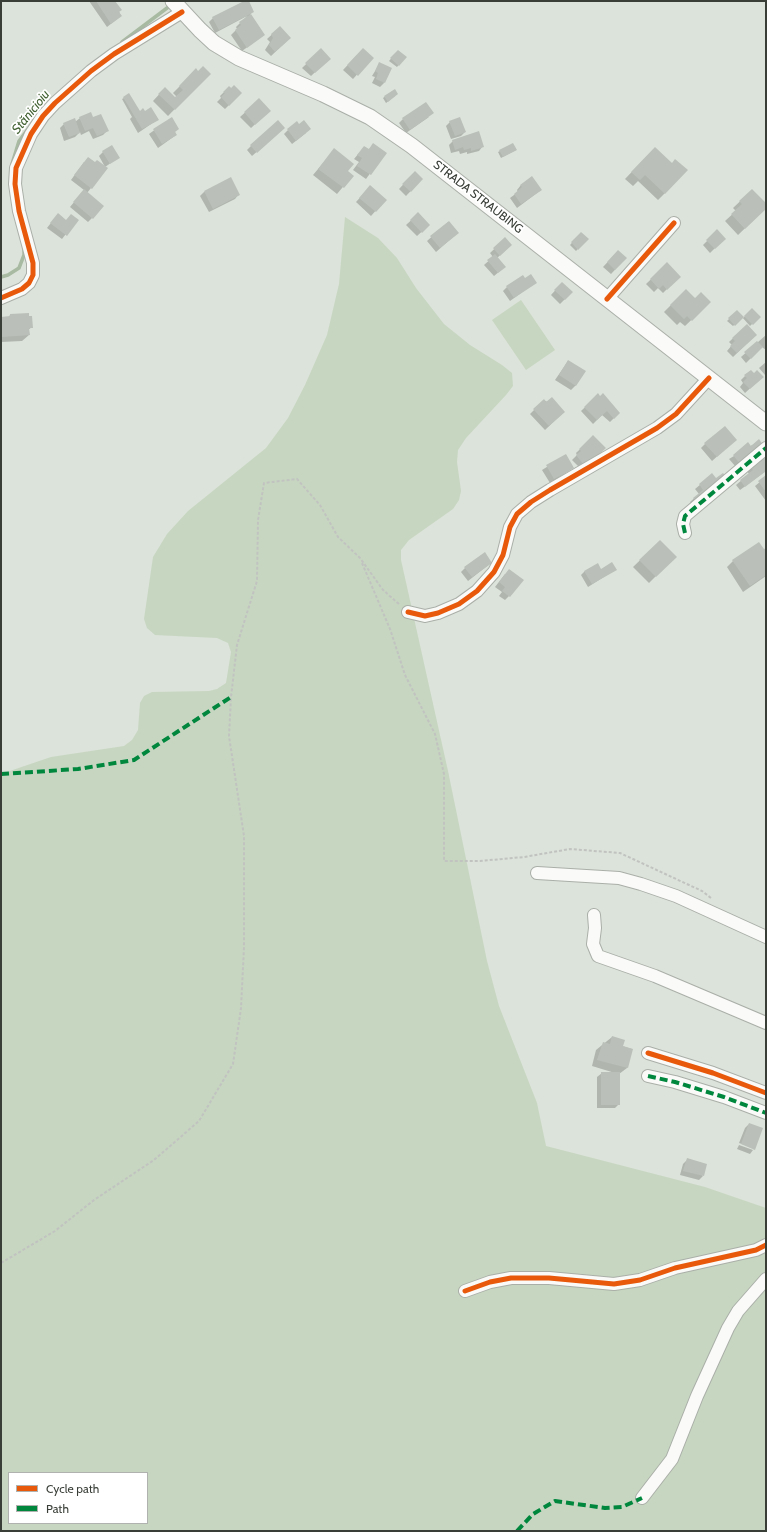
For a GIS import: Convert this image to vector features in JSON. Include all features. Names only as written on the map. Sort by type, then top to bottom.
[{"type":"main road","name":"STRADA STRAUBING","points":[[178,7],[214,43],[239,58],[323,94],[370,117],[412,146],[766,423]]},
{"type":"street","points":[[1,298],[22,289],[29,283],[33,275],[33,263],[19,211],[15,184],[16,168],[31,134],[55,103],[91,71],[178,7]]},
{"type":"street","points":[[607,299],[674,223]]},
{"type":"street","points":[[408,612],[424,616],[438,613],[459,604],[477,591],[494,572],[503,555],[510,527],[517,514],[544,494],[657,428],[676,414],[709,378]]},
{"type":"street","points":[[685,533],[683,524],[685,516],[766,448]]},
{"type":"street","points":[[537,873],[619,878],[641,884],[676,896],[766,937]]},
{"type":"street","points":[[594,915],[595,928],[593,944],[598,956],[655,976],[766,1023]]},
{"type":"street","points":[[648,1053],[713,1073],[766,1093]]},
{"type":"street","points":[[648,1076],[675,1082],[724,1097],[766,1113]]},
{"type":"street","points":[[465,1291],[490,1282],[511,1278],[549,1278],[614,1284],[640,1280],[675,1268],[756,1250],[766,1245]]},
{"type":"street","points":[[642,1498],[672,1459],[697,1396],[728,1328],[738,1311],[766,1279]]},
{"type":"path","points":[[1,1263],[55,1231],[94,1200],[154,1160],[199,1121],[233,1064],[241,1008],[244,947],[244,836],[229,736],[231,697],[237,644],[257,581],[258,520],[264,483],[297,479],[320,505],[338,537],[360,558],[383,590],[408,612]]},
{"type":"path","points":[[360,558],[390,629],[405,675],[435,734],[444,774],[444,861],[480,861],[524,857],[570,849],[620,853],[702,891],[712,899]]},
{"type":"green space","points":[[345,217],[378,238],[397,258],[416,288],[444,324],[470,345],[512,373],[513,386],[466,438],[458,450],[457,462],[461,491],[459,500],[453,509],[409,540],[401,550],[401,560],[448,771],[487,961],[499,1006],[537,1103],[546,1146],[705,1187],[766,1208],[766,1531],[1,1531],[1,774],[51,757],[124,746],[132,740],[138,730],[140,703],[144,696],[152,692],[209,691],[217,689],[226,683],[231,652],[228,643],[217,638],[155,635],[147,628],[144,619],[153,557],[167,534],[188,511],[266,448],[288,418],[305,385],[327,335],[339,284]]},
{"type":"green space","points":[[521,300],[555,350],[526,370],[492,320]]},
{"type":"building","points":[[96,1],[115,1],[122,10],[119,12],[122,16],[111,24]]},
{"type":"building","points":[[244,1],[249,1],[254,12],[219,30],[212,17]]},
{"type":"building","points":[[251,14],[265,35],[247,48],[235,30],[241,25],[239,22]]},
{"type":"building","points":[[280,26],[291,38],[275,52],[269,45],[273,38],[271,34]]},
{"type":"building","points":[[321,48],[331,59],[315,73],[305,63]]},
{"type":"building","points":[[363,48],[374,58],[358,76],[347,65]]},
{"type":"building","points":[[398,50],[407,57],[399,66],[390,58]]},
{"type":"building","points":[[379,62],[392,68],[385,83],[376,79],[378,73],[375,71]]},
{"type":"building","points":[[203,66],[211,74],[175,110],[158,94],[165,87],[175,97],[183,90],[179,86],[196,68],[198,71]]},
{"type":"building","points":[[234,85],[242,93],[229,106],[221,97],[225,93],[223,92],[229,86],[231,88]]},
{"type":"building","points":[[395,89],[398,94],[388,102],[384,96]]},
{"type":"building","points":[[129,93],[140,111],[143,108],[145,111],[151,107],[159,120],[142,129],[123,97]]},
{"type":"building","points":[[259,98],[271,111],[255,125],[244,112]]},
{"type":"building","points":[[426,102],[434,113],[410,130],[402,118]]},
{"type":"building","points":[[91,112],[93,117],[101,114],[109,131],[97,136],[93,128],[85,131],[79,117]]},
{"type":"building","points":[[172,117],[179,129],[175,132],[177,135],[162,144],[153,129]]},
{"type":"building","points":[[460,117],[466,132],[455,136],[449,121]]},
{"type":"building","points":[[75,118],[80,133],[69,137],[63,123]]},
{"type":"building","points":[[278,120],[285,128],[257,153],[250,145]]},
{"type":"building","points":[[304,120],[311,129],[296,141],[287,129],[297,121],[299,124]]},
{"type":"building","points":[[479,131],[484,147],[471,151],[471,148],[464,150],[463,147],[455,150],[452,140]]},
{"type":"building","points":[[373,143],[387,153],[371,175],[357,166],[362,158],[357,155],[364,146],[369,149]]},
{"type":"building","points":[[513,143],[517,150],[503,157],[499,150]]},
{"type":"building","points":[[112,145],[120,158],[110,164],[102,151]]},
{"type":"building","points":[[655,147],[672,163],[675,159],[688,170],[665,194],[645,175],[640,180],[631,172]]},
{"type":"building","points":[[334,148],[354,164],[348,171],[354,176],[344,188],[318,169]]},
{"type":"building","points":[[88,157],[95,162],[97,160],[108,168],[92,189],[74,175]]},
{"type":"building","points":[[415,171],[423,179],[411,192],[402,184]]},
{"type":"building","points":[[532,176],[542,190],[521,204],[514,194],[522,187],[520,185]]},
{"type":"building","points":[[231,177],[240,195],[213,209],[204,191]]},
{"type":"building","points":[[370,185],[387,200],[376,212],[359,198]]},
{"type":"building","points":[[84,189],[104,206],[93,219],[73,202]]},
{"type":"building","points":[[752,189],[766,203],[766,209],[745,229],[731,214],[742,204],[739,201]]},
{"type":"building","points":[[418,212],[430,225],[422,233],[410,220]]},
{"type":"building","points":[[58,213],[66,220],[71,214],[79,220],[67,236],[50,223]]},
{"type":"building","points":[[449,221],[459,233],[440,248],[430,236]]},
{"type":"building","points":[[717,229],[726,239],[715,249],[706,240]]},
{"type":"building","points":[[581,232],[589,239],[578,250],[571,242]]},
{"type":"building","points":[[505,237],[512,245],[500,256],[493,248]]},
{"type":"building","points":[[618,250],[627,258],[615,270],[607,262]]},
{"type":"building","points":[[495,254],[506,267],[498,273],[487,260]]},
{"type":"building","points":[[667,262],[681,277],[667,290],[663,285],[659,289],[650,279]]},
{"type":"building","points":[[531,274],[537,283],[514,298],[506,286],[523,275],[525,278]]},
{"type":"building","points":[[562,282],[573,292],[565,300],[554,290]]},
{"type":"building","points":[[686,289],[695,298],[701,292],[711,302],[692,321],[687,316],[684,319],[670,305]]},
{"type":"building","points":[[752,308],[761,317],[753,325],[744,316]]},
{"type":"building","points":[[737,310],[744,317],[735,326],[728,318]]},
{"type":"building","points":[[29,313],[29,316],[32,316],[33,328],[29,328],[30,335],[1,337],[1,317],[10,316],[10,314]]},
{"type":"building","points":[[747,324],[757,335],[737,353],[730,346],[735,341],[732,338]]},
{"type":"building","points":[[757,341],[763,347],[751,359],[744,352]]},
{"type":"building","points":[[568,360],[586,371],[576,386],[559,375]]},
{"type":"building","points":[[751,370],[754,373],[757,370],[764,377],[750,389],[743,382],[747,378],[744,375]]},
{"type":"building","points":[[598,393],[600,396],[603,393],[620,413],[614,419],[607,411],[597,420],[584,407]]},
{"type":"building","points":[[552,397],[565,412],[549,426],[533,409],[544,399],[546,402]]},
{"type":"building","points":[[725,426],[737,440],[717,457],[704,443]]},
{"type":"building","points":[[593,435],[606,448],[592,461],[590,459],[584,465],[576,455],[581,451],[579,449]]},
{"type":"building","points":[[759,439],[763,445],[740,464],[733,455],[748,442],[751,446]]},
{"type":"building","points":[[566,454],[574,468],[554,479],[546,465]]},
{"type":"building","points":[[766,454],[766,471],[745,487],[740,480],[753,470],[750,466]]},
{"type":"building","points":[[712,473],[716,478],[723,473],[728,479],[697,503],[693,498],[703,490],[699,484]]},
{"type":"building","points":[[766,475],[766,492],[758,481]]},
{"type":"building","points":[[660,540],[677,557],[656,577],[639,560]]},
{"type":"building","points":[[759,542],[764,549],[766,548],[766,575],[750,586],[732,560]]},
{"type":"building","points":[[485,552],[492,563],[472,577],[464,567]]},
{"type":"building","points":[[612,562],[617,570],[592,584],[584,571],[598,563],[601,569]]},
{"type":"building","points":[[509,569],[524,580],[510,597],[502,591],[505,587],[499,582]]},
{"type":"building","points":[[612,1036],[625,1040],[623,1046],[633,1049],[628,1068],[597,1060],[603,1042],[610,1044]]},
{"type":"building","points":[[601,1072],[620,1072],[620,1105],[601,1105]]},
{"type":"building","points":[[749,1123],[763,1128],[755,1150],[741,1144]]},
{"type":"building","points":[[687,1158],[707,1164],[704,1176],[683,1171]]},
{"type":"waterway","name":"Stănicioiu","points":[[122,42],[171,5]]},
{"type":"waterway","name":"Stănicioiu","points":[[12,164],[19,141],[28,129]]},
{"type":"waterway","name":"Stănicioiu","points":[[1,277],[8,275],[19,268],[24,255],[24,249]]},
{"type":"marked path","points":[[685,533],[683,524],[685,516],[766,448]]},
{"type":"marked path","points":[[1,774],[78,769],[134,760],[231,697]]},
{"type":"marked path","points":[[648,1076],[675,1082],[724,1097],[766,1113]]},
{"type":"marked path","points":[[517,1531],[533,1514],[555,1501],[605,1508],[622,1507],[642,1498]]},
{"type":"cycle path","points":[[1,298],[22,289],[29,283],[33,275],[33,263],[19,211],[15,184],[16,168],[31,134],[43,116],[55,103],[91,71],[114,54],[182,12]]},
{"type":"cycle path","points":[[607,299],[674,223]]},
{"type":"cycle path","points":[[408,612],[425,616],[438,613],[459,604],[477,591],[494,572],[503,555],[510,527],[517,514],[531,502],[550,490],[657,428],[676,414],[709,378]]},
{"type":"cycle path","points":[[648,1053],[713,1073],[766,1093]]},
{"type":"cycle path","points":[[465,1291],[490,1282],[511,1278],[549,1278],[614,1284],[640,1280],[675,1268],[756,1250],[766,1245]]}]
